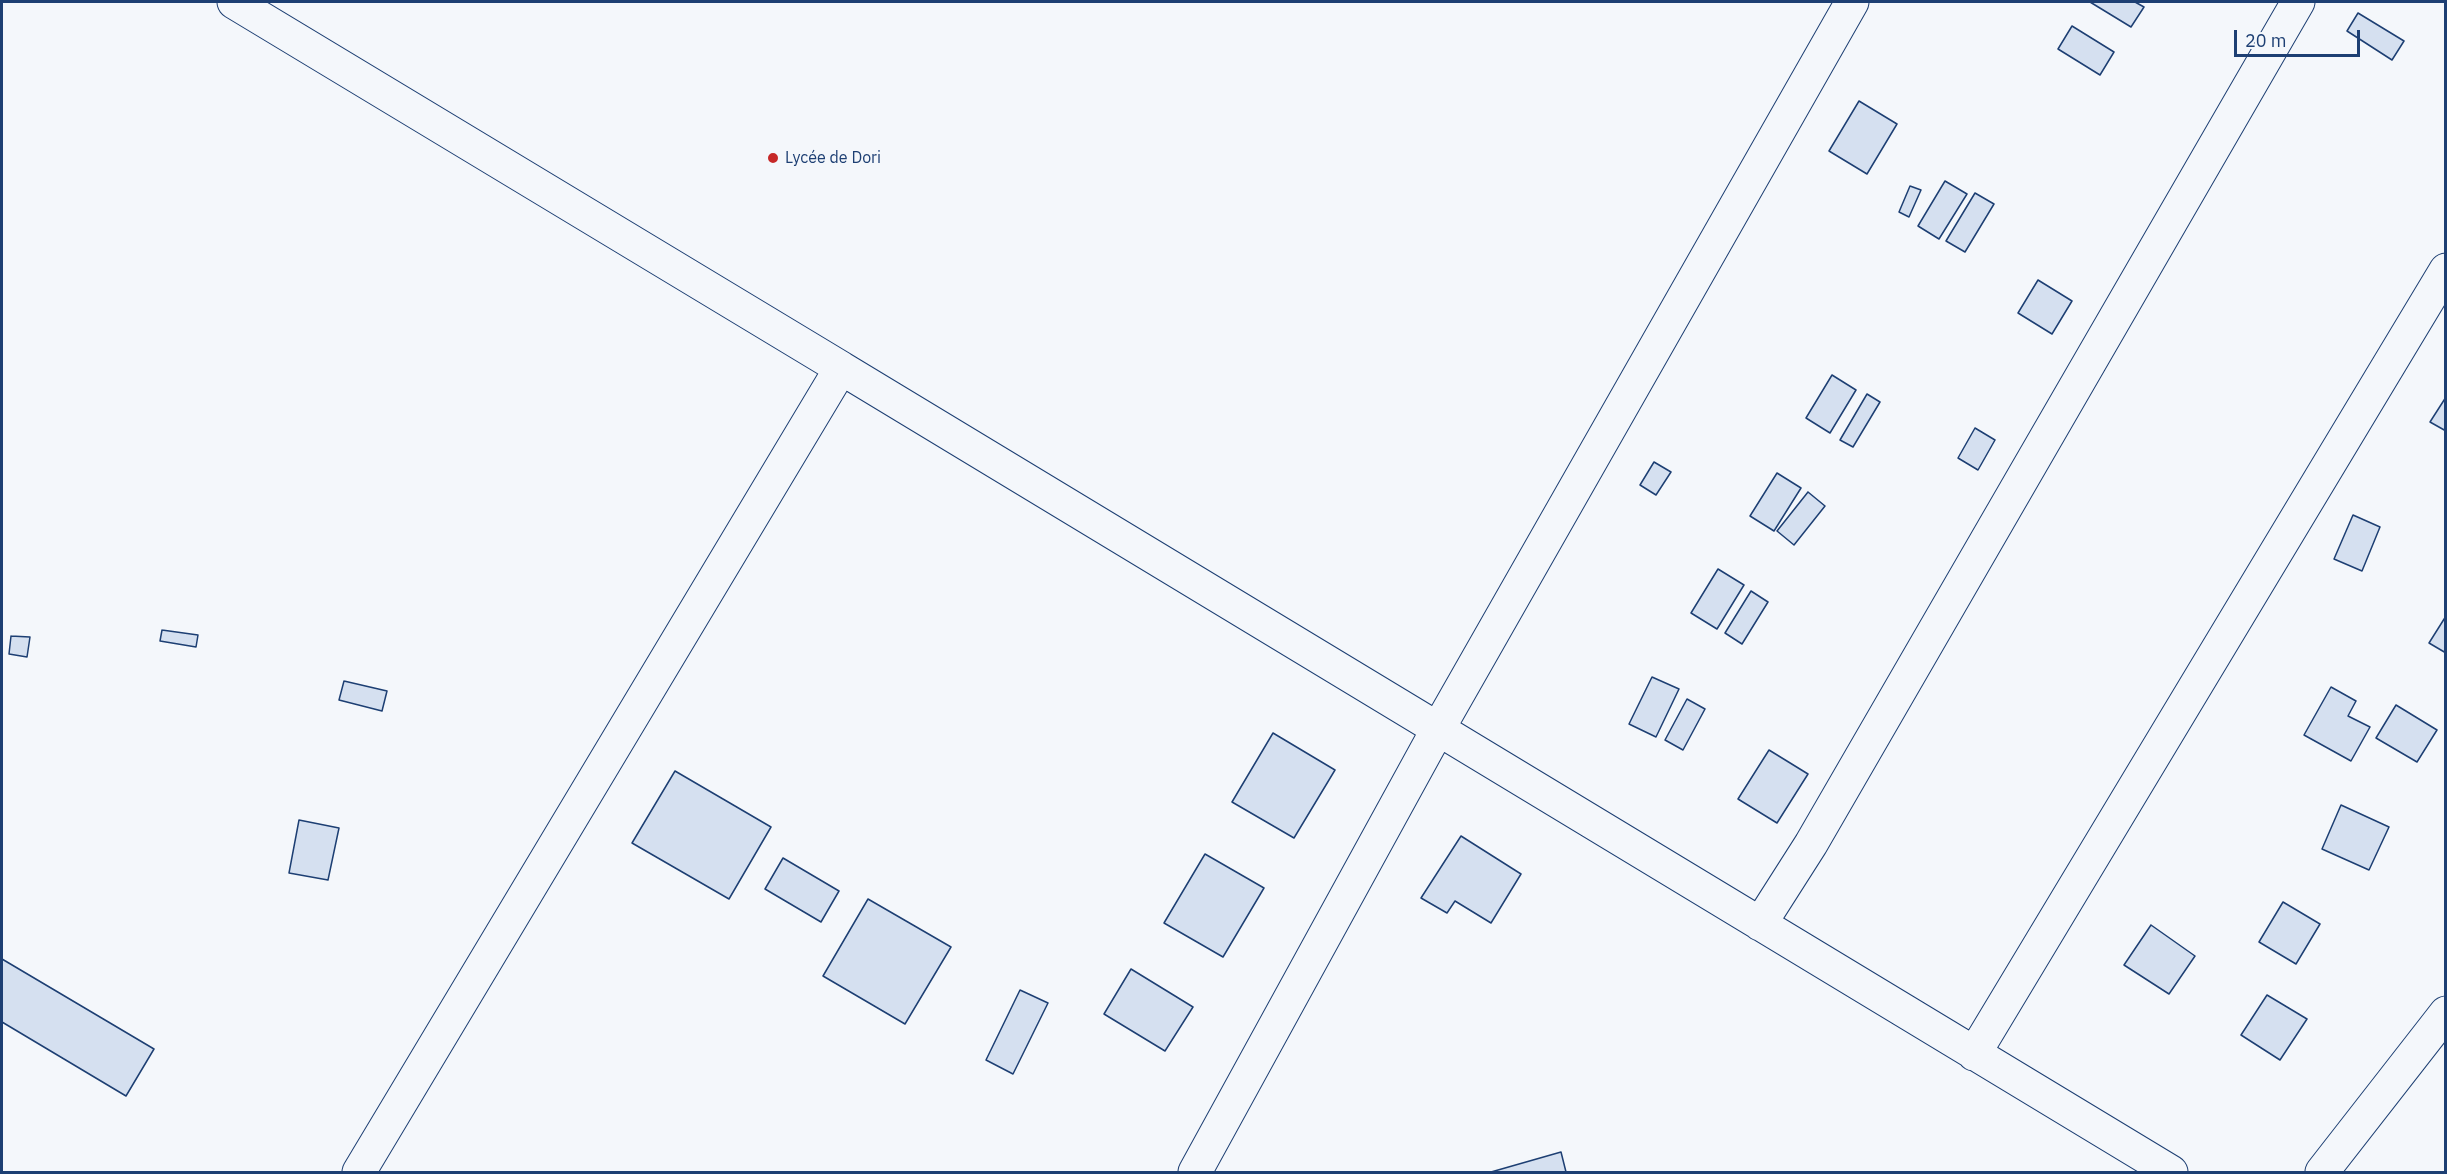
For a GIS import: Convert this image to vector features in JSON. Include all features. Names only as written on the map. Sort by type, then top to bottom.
[{"type":"street","points":[[234,2],[2171,1173]]},
{"type":"street","points":[[1195,1173],[1438,729],[1852,2]]},
{"type":"street","points":[[1760,924],[1811,844],[2298,2]]},
{"type":"street","points":[[1974,1054],[2445,270]]},
{"type":"street","points":[[358,1173],[841,368]]},
{"type":"street","points":[[2322,1173],[2445,1013]]},
{"type":"building","points":[[2090,2],[2135,2],[2144,7],[2131,27]]},
{"type":"building","points":[[2358,13],[2404,41],[2392,60],[2347,31]]},
{"type":"building","points":[[2072,26],[2114,52],[2100,75],[2058,49]]},
{"type":"building","points":[[1859,101],[1897,124],[1867,174],[1829,151]]},
{"type":"building","points":[[1945,181],[1967,194],[1939,239],[1918,226]]},
{"type":"building","points":[[1910,186],[1921,190],[1909,217],[1899,212]]},
{"type":"building","points":[[1975,193],[1994,204],[1965,252],[1946,241]]},
{"type":"building","points":[[2038,280],[2072,301],[2052,334],[2018,313]]},
{"type":"building","points":[[1832,375],[1856,390],[1830,433],[1806,418]]},
{"type":"building","points":[[1867,394],[1880,402],[1853,447],[1840,440]]},
{"type":"building","points":[[2446,397],[2446,431],[2430,422]]},
{"type":"building","points":[[1975,428],[1995,440],[1978,470],[1958,458]]},
{"type":"building","points":[[1654,462],[1671,472],[1656,495],[1640,485]]},
{"type":"building","points":[[1777,473],[1801,488],[1774,531],[1750,516]]},
{"type":"building","points":[[1808,492],[1825,506],[1794,545],[1777,531]]},
{"type":"building","points":[[2353,515],[2380,527],[2362,571],[2334,559]]},
{"type":"building","points":[[1718,569],[1744,585],[1717,629],[1691,613]]},
{"type":"building","points":[[1751,591],[1768,602],[1742,644],[1725,633]]},
{"type":"building","points":[[2446,616],[2446,653],[2429,643]]},
{"type":"building","points":[[162,630],[198,635],[196,647],[160,641]]},
{"type":"building","points":[[11,636],[30,637],[27,657],[9,654]]},
{"type":"building","points":[[1652,677],[1679,689],[1656,737],[1629,724]]},
{"type":"building","points":[[344,681],[387,691],[382,711],[339,700]]},
{"type":"building","points":[[2331,687],[2356,701],[2348,716],[2370,727],[2351,761],[2304,735]]},
{"type":"building","points":[[1687,699],[1705,709],[1683,750],[1665,740]]},
{"type":"building","points":[[2396,705],[2437,730],[2417,762],[2376,738]]},
{"type":"building","points":[[1273,733],[1335,770],[1294,838],[1232,802]]},
{"type":"building","points":[[1769,750],[1808,774],[1777,823],[1738,799]]},
{"type":"building","points":[[675,771],[771,827],[729,899],[632,843]]},
{"type":"building","points":[[2341,805],[2389,827],[2369,870],[2322,849]]},
{"type":"building","points":[[299,820],[339,828],[328,880],[289,873]]},
{"type":"building","points":[[1461,836],[1521,874],[1491,923],[1455,901],[1447,913],[1421,898]]},
{"type":"building","points":[[1205,854],[1264,888],[1223,957],[1164,923]]},
{"type":"building","points":[[783,858],[839,891],[821,922],[765,889]]},
{"type":"building","points":[[868,899],[951,947],[905,1024],[823,976]]},
{"type":"building","points":[[2283,902],[2320,924],[2296,964],[2259,942]]},
{"type":"building","points":[[2151,925],[2195,956],[2169,994],[2124,965]]},
{"type":"building","points":[[2,959],[154,1049],[126,1096],[2,1022]]},
{"type":"building","points":[[1131,969],[1193,1007],[1165,1051],[1104,1014]]},
{"type":"building","points":[[1020,990],[1048,1003],[1013,1074],[986,1060]]},
{"type":"building","points":[[2267,995],[2307,1019],[2280,1060],[2241,1035]]},
{"type":"building","points":[[1561,1152],[1566,1172],[1491,1172]]},
{"type":"place","name":"Lycée de Dori","points":[[773,158]]}]
